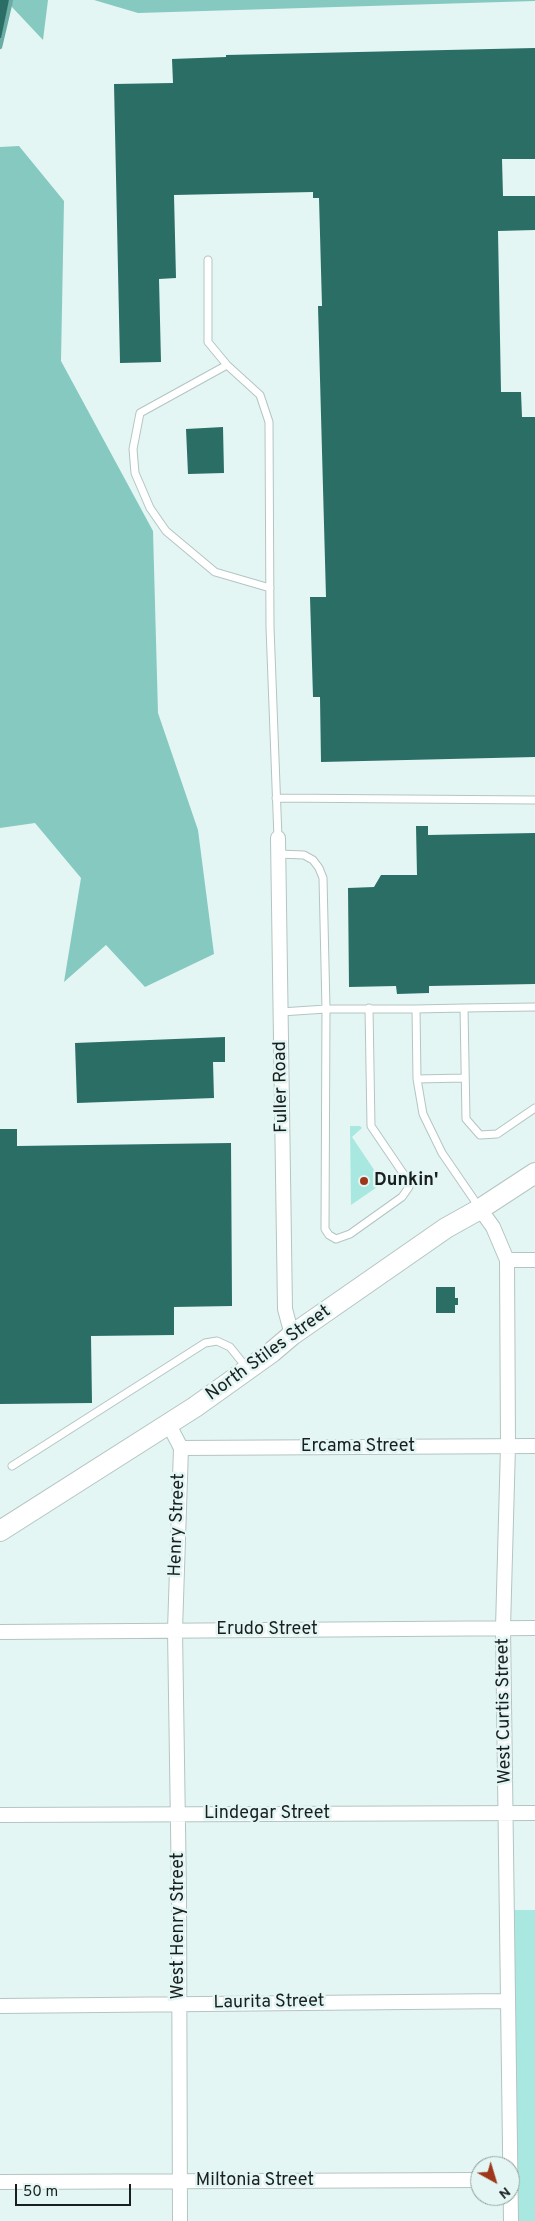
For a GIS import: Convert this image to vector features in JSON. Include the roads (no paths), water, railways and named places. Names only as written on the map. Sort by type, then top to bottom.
[{"type":"main road","name":"North Stiles Street","points":[[0,1531],[194,1408],[248,1370],[292,1335],[446,1228],[480,1209],[535,1173]]},
{"type":"street","name":"Fuller Road","points":[[278,838],[284,1309],[292,1335]]},
{"type":"street","name":"West Curtis Street","points":[[480,1209],[493,1227],[507,1260],[508,1446],[503,1628],[510,2156]]},
{"type":"street","points":[[507,1260],[535,1260]]},
{"type":"street","name":"Henry Street","points":[[168,1423],[181,1448],[175,1630]]},
{"type":"street","name":"Ercama Street","points":[[181,1448],[535,1446]]},
{"type":"street","name":"Erudo Street","points":[[0,1632],[535,1628]]},
{"type":"street","name":"West Henry Street","points":[[175,1630],[180,2221]]},
{"type":"street","name":"Lindegar Street","points":[[0,1815],[535,1813]]},
{"type":"street","name":"Laurita Street","points":[[0,2006],[508,2001]]},
{"type":"street","name":"Miltonia Street","points":[[0,2182],[470,2180]]},
{"type":"street","name":"West Curtis Street","points":[[510,2206],[510,2221]]},
{"type":"lane","points":[[208,260],[208,342],[227,365],[260,395],[269,422],[270,588],[278,838]]},
{"type":"lane","points":[[227,365],[140,413],[133,449],[134,473],[150,508],[166,531],[215,572],[270,588]]},
{"type":"lane","points":[[276,798],[535,800]]},
{"type":"lane","points":[[278,854],[304,854],[313,860],[323,878],[326,1009],[325,1229],[329,1235],[336,1238],[350,1234],[402,1197],[410,1182],[371,1126],[369,1008]]},
{"type":"lane","points":[[281,1012],[369,1008],[535,1007]]},
{"type":"lane","points":[[464,1008],[466,1119],[480,1134],[497,1134],[535,1108]]},
{"type":"lane","points":[[416,1009],[417,1079],[423,1114],[442,1154],[480,1209]]},
{"type":"lane","points":[[417,1079],[465,1078]]},
{"type":"lane","points":[[12,1466],[205,1343],[217,1341],[230,1347],[248,1370]]},
{"type":"waterway","points":[[0,47],[11,0]]},
{"type":"place","name":"Dunkin'","points":[[364,1181]]}]
